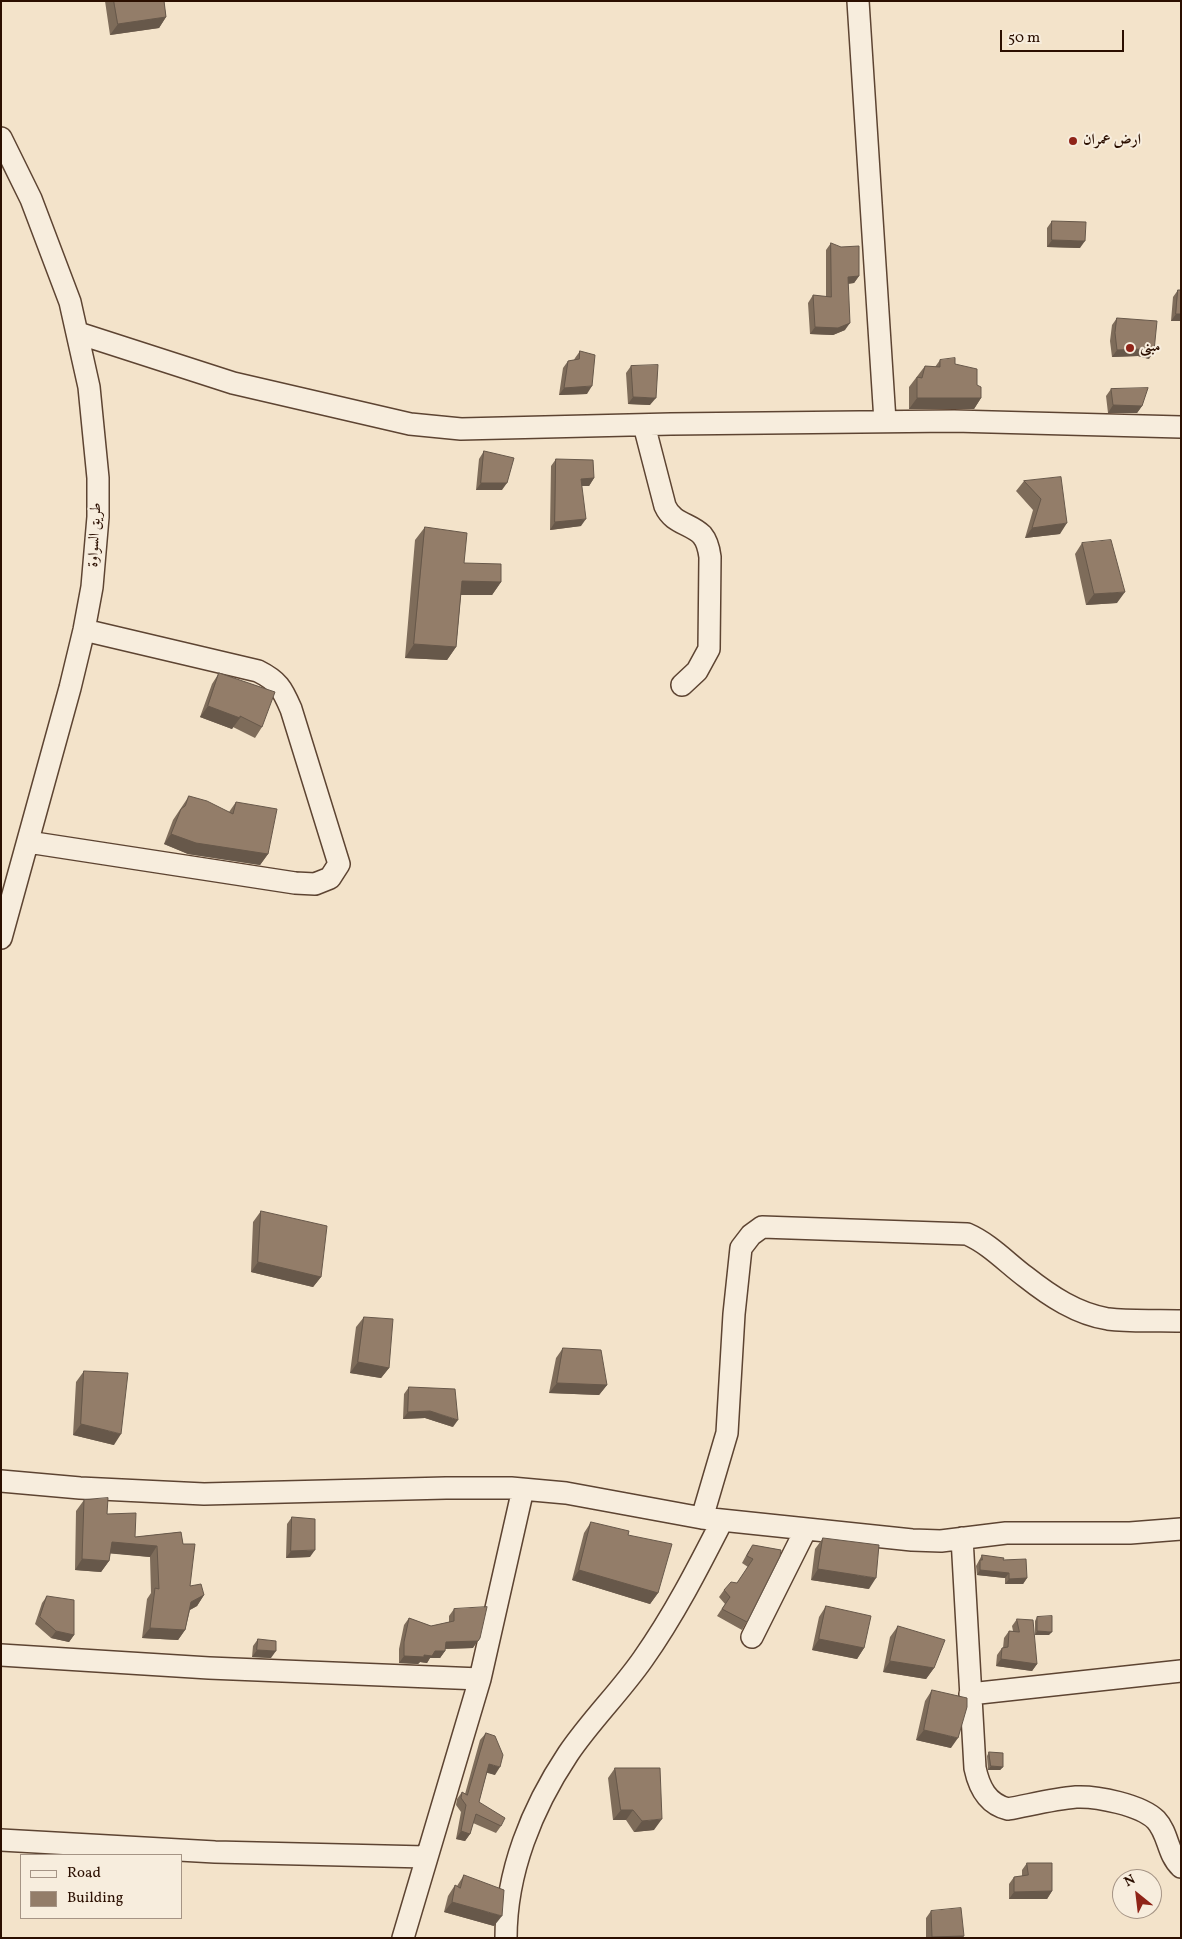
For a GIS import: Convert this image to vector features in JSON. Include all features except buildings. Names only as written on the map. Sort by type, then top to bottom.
[{"type":"street","points":[[858,1],[885,422]]},
{"type":"street","name":"طريق السواوة","points":[[1,138],[31,199],[70,302],[89,387],[98,478],[98,517],[93,580],[84,630],[1,938]]},
{"type":"street","points":[[78,333],[233,383],[410,424],[461,429],[954,421],[1181,427]]},
{"type":"street","points":[[644,425],[665,506],[669,514],[701,534],[707,544],[710,557],[709,649],[697,671],[682,685]]},
{"type":"street","points":[[28,842],[295,883],[315,884],[330,878],[339,864],[291,709],[281,687],[272,678],[258,671],[84,630]]},
{"type":"street","points":[[506,1938],[506,1918],[511,1886],[526,1833],[542,1798],[569,1752],[631,1676],[683,1595],[712,1520],[727,1433],[734,1305],[741,1248],[751,1235],[762,1227],[967,1234],[980,1240],[1056,1299],[1073,1307],[1108,1319],[1181,1321]]},
{"type":"street","points":[[1,1481],[90,1489],[204,1494],[446,1488],[523,1489],[566,1494],[712,1520],[912,1540],[941,1541],[1006,1533],[1130,1533],[1181,1530]]},
{"type":"street","points":[[403,1938],[480,1679],[523,1489]]},
{"type":"street","points":[[752,1637],[806,1529]]},
{"type":"street","points":[[962,1538],[975,1768],[979,1785],[991,1802],[998,1807],[1008,1810],[1077,1797],[1136,1807],[1148,1813],[1163,1829],[1171,1853],[1181,1867]]},
{"type":"street","points":[[1,1655],[209,1668],[480,1679]]},
{"type":"street","points":[[970,1694],[1181,1671]]},
{"type":"street","points":[[1,1840],[215,1852],[426,1857]]},
{"type":"place","name":"ارض عمران","points":[[1073,141]]},
{"type":"place","name":"مبنى","points":[[1130,348]]}]
